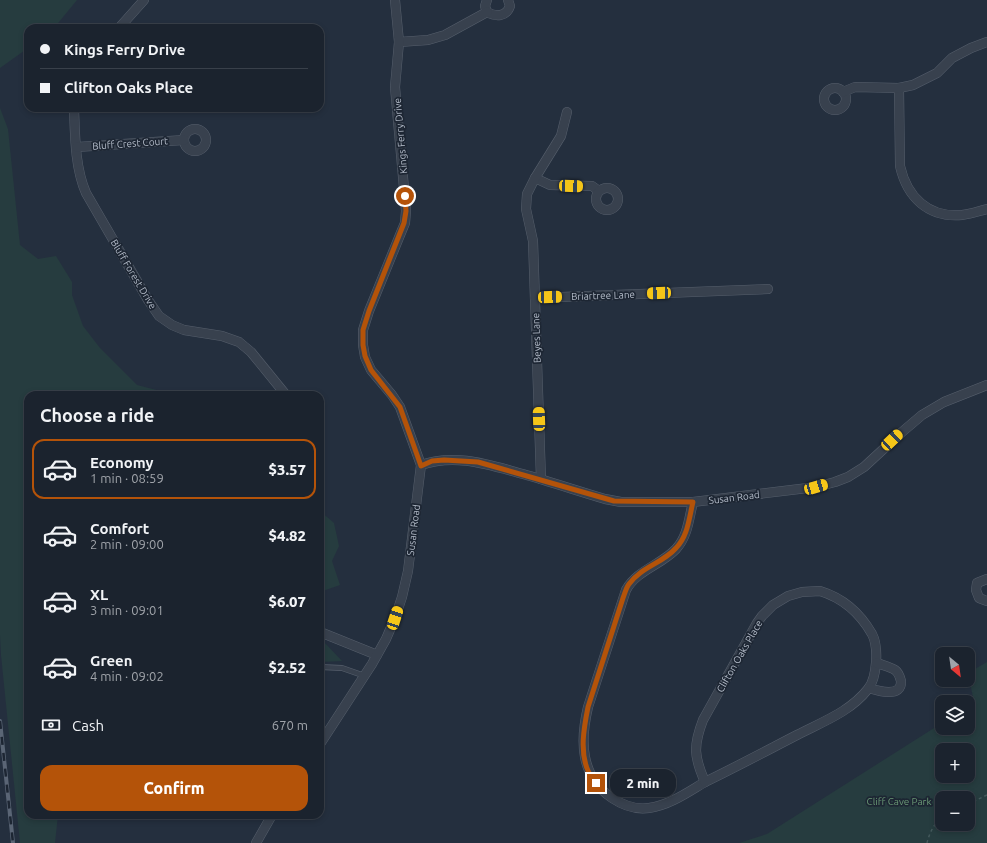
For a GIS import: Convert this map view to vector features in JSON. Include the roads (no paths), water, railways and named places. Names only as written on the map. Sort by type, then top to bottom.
[{"type":"street","points":[[123,24],[144,0]]},
{"type":"street","name":"Kings Ferry Drive","points":[[395,0],[399,42],[395,87],[406,211],[400,235],[369,311],[363,330],[363,345],[365,356],[371,370],[400,407],[421,466]]},
{"type":"street","points":[[487,0],[485,6],[487,12],[492,15],[504,15],[510,6],[508,0]]},
{"type":"street","points":[[399,42],[428,40],[445,34],[487,12]]},
{"type":"street","points":[[843,92],[855,87],[899,88],[913,85],[937,73],[952,58],[987,42]]},
{"type":"street","points":[[899,88],[900,166],[907,188],[915,198],[936,212],[963,215],[987,209]]},
{"type":"street","name":"Bluff Forest Drive","points":[[74,112],[80,177],[86,193],[148,300],[159,316],[172,325],[184,330],[222,336],[239,342],[251,352],[283,391]]},
{"type":"street","name":"Beyes Lane","points":[[541,479],[533,241],[526,209],[527,194],[561,136],[567,112]]},
{"type":"street","name":"Bluff Crest Court","points":[[77,147],[184,140]]},
{"type":"street","points":[[535,178],[550,185],[592,186],[599,191]]},
{"type":"street","name":"Briartree Lane","points":[[535,298],[768,289]]},
{"type":"street","name":"Susan Road","points":[[324,738],[365,676],[386,639],[402,597],[408,571],[421,466],[432,461],[444,460],[478,462],[614,501],[693,502],[816,487],[848,477],[864,467],[922,415],[944,402],[987,385]]},
{"type":"street","name":"Clifton Oaks Place","points":[[693,502],[685,535],[677,548],[668,556],[634,578],[626,590],[588,707],[584,725],[585,758],[589,772],[604,792],[626,806],[637,808],[650,808],[671,802],[705,782],[847,709],[869,688],[877,662],[873,636],[864,621],[854,609],[843,601],[831,594],[820,591],[802,592],[780,600],[773,605],[757,623],[703,720],[696,744],[696,756],[705,782]]},
{"type":"street","points":[[987,579],[977,584],[976,590],[979,598],[987,601]]},
{"type":"street","points":[[324,634],[377,655]]},
{"type":"street","points":[[869,688],[884,692],[892,692],[899,689],[901,685],[901,678],[896,670],[877,662]]},
{"type":"street","points":[[256,843],[270,819]]},
{"type":"lane","points":[[324,667],[342,668],[365,676]]},
{"type":"railway","points":[[0,721],[13,843]]},
{"type":"park label","name":"Cliff Cave Park","points":[[899,801]]}]
